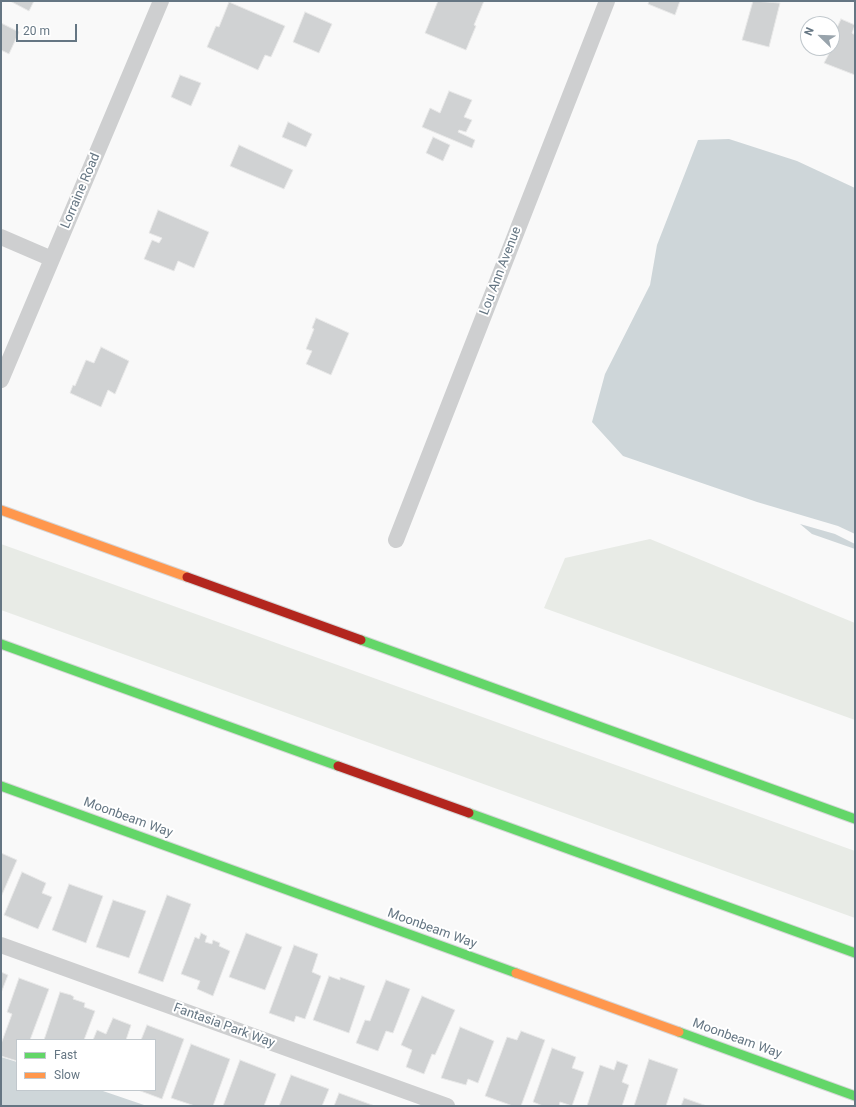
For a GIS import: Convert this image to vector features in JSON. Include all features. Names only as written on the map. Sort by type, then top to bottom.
[{"type":"main road","points":[[1,510],[855,819]]},
{"type":"main road","points":[[1,644],[855,953]]},
{"type":"main road","name":"Moonbeam Way","points":[[1,786],[855,1096]]},
{"type":"street","name":"Lorraine Road","points":[[1,380],[161,1]]},
{"type":"street","name":"Lou Ann Avenue","points":[[396,540],[607,1]]},
{"type":"street","points":[[1,238],[52,259]]},
{"type":"street","name":"Fantasia Park Way","points":[[1,945],[447,1106]]},
{"type":"shaded area","points":[[729,139],[797,161],[855,188],[855,534],[838,526],[757,502],[623,456],[592,422],[605,374],[650,285],[657,245],[698,140]]},
{"type":"shaded area","points":[[800,524],[835,534],[855,544],[855,549],[812,534]]},
{"type":"shaded area","points":[[650,539],[855,623],[855,720],[544,608],[565,558]]},
{"type":"shaded area","points":[[1,544],[855,851],[855,918],[1,610]]},
{"type":"shaded area","points":[[1,1057],[16,1062],[16,1091],[103,1091],[147,1106],[1,1106]]},
{"type":"building","points":[[10,1],[34,1],[29,11]]},
{"type":"building","points":[[438,1],[484,1],[466,50],[425,33]]},
{"type":"building","points":[[649,1],[680,1],[675,15],[648,4]]},
{"type":"building","points":[[753,1],[780,3],[769,47],[742,40]]},
{"type":"building","points":[[229,2],[285,26],[271,57],[265,55],[258,70],[207,47],[216,26],[219,27]]},
{"type":"building","points":[[305,12],[332,24],[319,53],[293,42]]},
{"type":"building","points":[[841,19],[855,25],[852,33],[855,35],[855,75],[824,63],[828,56],[840,56]]},
{"type":"building","points":[[1,23],[19,32],[9,54],[1,50]]},
{"type":"building","points":[[180,75],[201,83],[191,106],[171,97]]},
{"type":"building","points":[[449,91],[472,100],[464,117],[472,120],[466,132],[459,130],[458,132],[475,140],[472,148],[422,127],[430,108],[440,113]]},
{"type":"building","points":[[288,122],[312,134],[306,147],[282,137]]},
{"type":"building","points":[[433,137],[450,145],[443,161],[426,153]]},
{"type":"building","points":[[239,145],[293,170],[284,189],[230,166]]},
{"type":"building","points":[[158,210],[209,232],[194,268],[178,261],[174,271],[144,259],[152,240],[159,243],[162,238],[149,233]]},
{"type":"building","points":[[316,318],[349,333],[331,375],[306,364],[312,351],[306,349],[314,329],[312,328]]},
{"type":"building","points":[[101,347],[129,361],[115,394],[108,390],[101,407],[70,393],[73,385],[75,386],[86,360],[94,363]]},
{"type":"building","points":[[1,853],[17,860],[1,897]]},
{"type":"building","points":[[22,872],[46,883],[42,893],[52,897],[38,929],[4,915]]},
{"type":"building","points":[[69,884],[103,896],[86,943],[52,930]]},
{"type":"building","points":[[167,895],[191,904],[163,982],[138,973]]},
{"type":"building","points":[[113,900],[146,911],[129,958],[96,947]]},
{"type":"building","points":[[201,933],[207,936],[205,942],[212,944],[213,940],[220,943],[219,946],[230,951],[213,996],[197,989],[200,981],[181,974],[195,937],[199,939]]},
{"type":"building","points":[[246,933],[282,947],[265,990],[229,977]]},
{"type":"building","points":[[294,945],[318,954],[312,972],[321,976],[305,1019],[296,1016],[294,1022],[269,1013]]},
{"type":"building","points":[[1,972],[8,975],[1,993]]},
{"type":"building","points":[[329,976],[340,980],[340,977],[365,986],[349,1033],[313,1020]]},
{"type":"building","points":[[19,978],[49,989],[30,1039],[16,1039],[16,1061],[1,1056],[1,1044],[12,1014],[7,1012]]},
{"type":"building","points":[[386,980],[410,989],[393,1033],[386,1031],[378,1051],[356,1043],[365,1020],[370,1021]]},
{"type":"building","points":[[60,992],[71,995],[74,997],[73,999],[85,1003],[84,1007],[95,1011],[84,1039],[44,1039]]},
{"type":"building","points":[[422,996],[455,1010],[435,1055],[432,1054],[424,1074],[406,1067],[412,1050],[401,1045]]},
{"type":"building","points":[[113,1018],[131,1025],[126,1039],[93,1039],[97,1030],[106,1034]]},
{"type":"building","points":[[147,1025],[184,1039],[162,1099],[141,1091],[156,1091],[156,1039],[141,1039]]},
{"type":"building","points":[[460,1027],[494,1041],[478,1083],[468,1079],[466,1085],[441,1078]]},
{"type":"building","points":[[521,1031],[545,1040],[521,1106],[513,1106],[485,1096],[507,1037],[517,1040]]},
{"type":"building","points":[[191,1044],[230,1059],[213,1106],[195,1106],[171,1098]]},
{"type":"building","points":[[552,1048],[576,1057],[572,1068],[584,1072],[572,1106],[560,1102],[559,1106],[543,1106],[533,1102]]},
{"type":"building","points":[[649,1059],[678,1069],[666,1106],[634,1106]]},
{"type":"building","points":[[240,1060],[276,1074],[264,1106],[223,1106]]},
{"type":"building","points":[[617,1061],[628,1065],[622,1082],[629,1085],[622,1106],[587,1106],[600,1065],[614,1070]]},
{"type":"building","points":[[291,1075],[329,1089],[322,1106],[279,1106]]},
{"type":"building","points":[[339,1093],[375,1106],[334,1106]]},
{"type":"building","points":[[684,1098],[707,1106],[681,1106]]},
{"type":"traffic: fast","points":[[361,640],[855,819]]},
{"type":"traffic: fast","points":[[1,644],[338,766]]},
{"type":"traffic: fast","points":[[1,786],[516,973]]},
{"type":"traffic: fast","points":[[469,813],[855,953]]},
{"type":"traffic: fast","points":[[679,1032],[855,1096]]},
{"type":"traffic: slow","points":[[1,510],[187,577]]},
{"type":"traffic: slow","points":[[516,973],[679,1032]]},
{"type":"traffic: jam","points":[[187,577],[361,640]]},
{"type":"traffic: jam","points":[[338,766],[469,813]]}]
